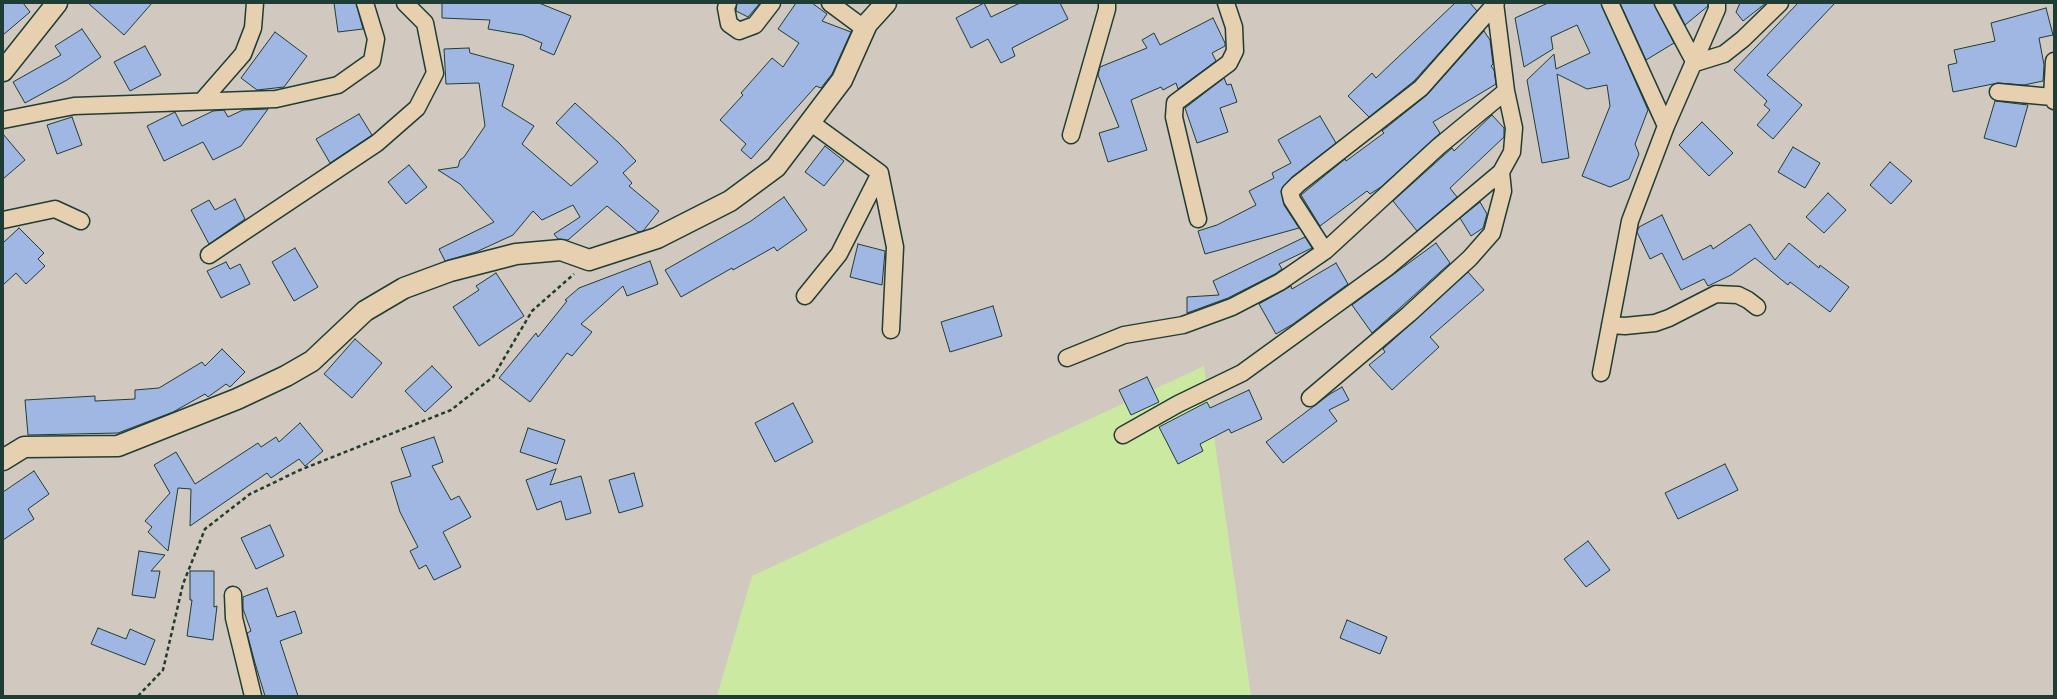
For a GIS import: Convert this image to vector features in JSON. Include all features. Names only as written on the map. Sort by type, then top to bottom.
[{"type":"street","points":[[3,72],[57,3]]},
{"type":"street","points":[[202,101],[243,54],[254,28],[255,3]]},
{"type":"street","points":[[3,120],[74,106],[276,100],[338,85],[372,61],[376,39],[365,3]]},
{"type":"street","points":[[209,255],[376,142],[417,108],[435,73],[425,23],[405,3]]},
{"type":"street","points":[[728,3],[726,8],[729,24],[739,31],[755,25],[772,3]]},
{"type":"street","points":[[830,3],[864,29]]},
{"type":"street","points":[[3,460],[24,447],[118,446],[237,399],[312,362],[365,311],[404,288],[450,271],[516,254],[561,250],[589,260],[657,238],[730,201],[776,167],[842,80],[864,29],[886,3]]},
{"type":"street","points":[[1071,135],[1107,8],[1107,3]]},
{"type":"street","points":[[1198,219],[1174,117],[1175,103],[1229,63],[1235,51],[1234,27],[1226,3]]},
{"type":"street","points":[[1123,435],[1178,404],[1242,373],[1388,267],[1501,172],[1512,152],[1514,128],[1506,91],[1495,3]]},
{"type":"street","points":[[1325,251],[1292,200],[1290,192],[1298,184],[1421,88],[1495,3]]},
{"type":"street","points":[[1610,3],[1666,126]]},
{"type":"street","points":[[1663,3],[1695,63]]},
{"type":"street","points":[[1601,373],[1630,221],[1666,126],[1695,63],[1717,9],[1717,3]]},
{"type":"street","points":[[1695,63],[1724,54],[1743,39],[1780,3]]},
{"type":"street","points":[[1998,92],[2053,99],[2054,61]]},
{"type":"street","points":[[1067,358],[1124,335],[1183,325],[1232,307],[1280,282],[1325,251],[1438,147],[1506,91]]},
{"type":"street","points":[[810,122],[880,173],[895,247],[891,330]]},
{"type":"street","points":[[1310,398],[1409,314],[1470,258],[1492,233],[1502,191],[1501,172]]},
{"type":"street","points":[[805,296],[839,254],[880,173]]},
{"type":"street","points":[[3,220],[55,209],[81,221]]},
{"type":"street","points":[[1610,325],[1625,326],[1655,323],[1669,318],[1716,294],[1738,295],[1757,307]]},
{"type":"street","points":[[232,595],[234,618],[253,696]]},
{"type":"path","points":[[138,696],[163,670],[183,584],[205,529],[250,494],[300,470],[451,410],[493,377],[532,311],[589,260]]},
{"type":"green space","points":[[1204,366],[1251,696],[717,696],[752,576]]},
{"type":"building","points":[[3,3],[23,3],[30,12],[3,35]]},
{"type":"building","points":[[88,3],[152,3],[124,35]]},
{"type":"building","points":[[334,3],[356,3],[363,29],[338,32]]},
{"type":"building","points":[[442,3],[539,3],[571,16],[554,55],[540,49],[542,43],[523,35],[488,29],[490,20],[442,18]]},
{"type":"building","points":[[737,3],[760,3],[748,17],[736,11]]},
{"type":"building","points":[[796,3],[812,3],[827,14],[822,21],[851,32],[832,74],[821,88],[816,86],[751,159],[741,150],[746,144],[720,120],[743,95],[741,93],[772,58],[783,67],[799,43],[778,29]]},
{"type":"building","points":[[984,3],[991,17],[1020,3],[1060,3],[1068,19],[1012,48],[1015,56],[1001,63],[988,39],[971,48],[956,18]]},
{"type":"building","points":[[1455,3],[1470,3],[1477,11],[1414,81],[1369,117],[1348,96],[1372,73],[1376,78]]},
{"type":"building","points":[[1548,3],[1601,3],[1648,110],[1635,144],[1639,154],[1629,179],[1610,187],[1582,176],[1610,106],[1607,85],[1587,89],[1557,74],[1569,158],[1542,163],[1527,80],[1554,54],[1556,69],[1590,53],[1577,25],[1551,37],[1553,49],[1524,67],[1515,18]]},
{"type":"building","points":[[1620,3],[1654,3],[1674,43],[1646,60]]},
{"type":"building","points":[[1674,3],[1708,3],[1708,6],[1685,25]]},
{"type":"building","points":[[1740,3],[1766,3],[1743,21],[1736,12]]},
{"type":"building","points":[[1798,3],[1835,3],[1767,75],[1802,105],[1773,139],[1757,125],[1770,110],[1764,105],[1767,101],[1734,70]]},
{"type":"building","points":[[2046,8],[2053,35],[2039,38],[2044,65],[2043,81],[2024,85],[1998,83],[1953,92],[1948,65],[1957,63],[1954,50],[1995,41],[1991,23]]},
{"type":"building","points":[[1213,18],[1225,43],[1225,46],[1212,53],[1216,61],[1178,89],[1176,83],[1163,90],[1161,87],[1131,100],[1147,150],[1108,162],[1099,133],[1119,127],[1098,75],[1100,67],[1147,48],[1142,40],[1154,33],[1160,45]]},
{"type":"building","points":[[82,29],[101,57],[67,80],[25,103],[13,82],[61,55],[55,46]]},
{"type":"building","points":[[1484,31],[1490,40],[1493,64],[1491,66],[1494,70],[1496,84],[1433,122],[1440,133],[1381,187],[1370,194],[1367,191],[1320,226],[1301,195],[1345,159],[1346,161],[1384,133],[1382,131],[1427,95]]},
{"type":"building","points":[[275,32],[307,56],[284,87],[257,90],[241,78]]},
{"type":"building","points":[[145,46],[161,75],[130,91],[114,62]]},
{"type":"building","points":[[469,48],[470,53],[514,65],[502,106],[534,126],[522,144],[571,186],[598,162],[556,123],[575,103],[619,143],[636,161],[623,173],[632,183],[629,186],[659,211],[643,231],[638,232],[607,206],[568,240],[558,239],[554,234],[580,217],[573,205],[542,220],[533,211],[513,235],[476,252],[445,261],[439,249],[494,222],[460,184],[438,170],[458,167],[460,160],[464,157],[485,126],[479,83],[446,84],[444,49]]},
{"type":"building","points":[[1224,78],[1227,85],[1231,84],[1237,102],[1220,108],[1228,132],[1197,143],[1185,108]]},
{"type":"building","points":[[1995,101],[2028,105],[2016,147],[1984,138]]},
{"type":"building","points":[[268,109],[241,146],[213,160],[203,142],[164,161],[147,126],[175,112],[182,126],[213,111],[224,110],[228,117],[243,110]]},
{"type":"building","points":[[359,114],[372,135],[330,163],[316,139]]},
{"type":"building","points":[[1492,115],[1504,128],[1504,137],[1450,188],[1457,197],[1417,231],[1393,201],[1452,148],[1454,151]]},
{"type":"building","points":[[1320,116],[1336,143],[1292,177],[1281,190],[1284,205],[1299,228],[1205,254],[1198,231],[1217,225],[1256,205],[1249,191],[1274,178],[1272,173],[1291,163],[1278,140]]},
{"type":"building","points":[[72,117],[82,145],[57,154],[47,125]]},
{"type":"building","points":[[1702,122],[1733,153],[1709,176],[1679,145]]},
{"type":"building","points":[[3,134],[25,160],[3,179]]},
{"type":"building","points":[[825,146],[844,161],[824,186],[805,172]]},
{"type":"building","points":[[1793,147],[1820,163],[1805,188],[1778,172]]},
{"type":"building","points":[[1890,162],[1912,181],[1891,204],[1870,185]]},
{"type":"building","points":[[409,165],[427,187],[406,204],[388,182]]},
{"type":"building","points":[[1828,193],[1846,210],[1824,233],[1806,217]]},
{"type":"building","points":[[784,197],[807,230],[777,251],[774,247],[733,270],[732,268],[681,297],[665,270],[751,221]]},
{"type":"building","points":[[235,199],[245,219],[209,244],[191,210],[209,200],[215,210]]},
{"type":"building","points":[[1480,202],[1487,214],[1483,228],[1471,236],[1460,218]]},
{"type":"building","points":[[1662,215],[1683,260],[1711,245],[1713,249],[1750,224],[1775,260],[1789,243],[1819,268],[1820,265],[1849,287],[1830,312],[1790,282],[1788,285],[1755,258],[1731,275],[1708,286],[1704,279],[1681,290],[1662,253],[1650,259],[1637,232],[1639,227]]},
{"type":"building","points":[[19,228],[44,253],[38,259],[45,266],[26,284],[16,273],[3,285],[3,243]]},
{"type":"building","points":[[1305,237],[1312,248],[1279,264],[1282,269],[1275,274],[1228,298],[1187,313],[1187,297],[1219,295],[1213,281]]},
{"type":"building","points":[[1436,243],[1450,263],[1372,333],[1352,305]]},
{"type":"building","points":[[858,244],[885,251],[882,285],[850,277]]},
{"type":"building","points":[[295,248],[318,287],[294,301],[272,262]]},
{"type":"building","points":[[650,261],[658,284],[627,296],[623,286],[581,324],[592,332],[572,356],[567,353],[530,402],[499,378],[536,333],[538,337],[567,301],[565,300],[579,288]]},
{"type":"building","points":[[226,262],[230,269],[240,264],[250,284],[221,298],[207,271]]},
{"type":"building","points":[[1336,263],[1348,284],[1293,324],[1276,334],[1259,304],[1291,286],[1292,289]]},
{"type":"building","points":[[1468,272],[1484,290],[1430,337],[1439,347],[1392,390],[1369,365],[1385,352],[1383,349]]},
{"type":"building","points":[[496,273],[524,316],[479,346],[453,307],[479,290],[476,286]]},
{"type":"building","points":[[993,306],[1002,336],[950,352],[941,322]]},
{"type":"building","points":[[355,339],[382,363],[352,398],[324,374]]},
{"type":"building","points":[[222,349],[245,372],[230,387],[226,384],[208,397],[205,394],[173,412],[118,433],[28,435],[25,400],[95,396],[95,401],[135,399],[135,390],[159,388],[202,362],[205,366]]},
{"type":"building","points":[[432,366],[452,387],[425,412],[405,391]]},
{"type":"building","points":[[1147,377],[1159,402],[1131,415],[1119,390]]},
{"type":"building","points":[[1342,387],[1349,400],[1329,410],[1337,421],[1283,463],[1266,442],[1330,394]]},
{"type":"building","points":[[1249,390],[1262,419],[1231,433],[1229,429],[1200,444],[1203,451],[1178,464],[1159,427],[1207,402],[1210,408]]},
{"type":"building","points":[[793,403],[813,442],[775,462],[755,423]]},
{"type":"building","points":[[300,423],[323,451],[305,466],[299,459],[271,478],[267,473],[190,526],[191,489],[178,488],[168,551],[148,532],[152,527],[145,521],[170,493],[154,465],[176,452],[195,484],[258,443],[261,447],[276,437],[279,442]]},
{"type":"building","points":[[528,428],[565,440],[557,464],[520,452]]},
{"type":"building","points":[[434,437],[443,462],[432,466],[451,500],[459,496],[471,517],[443,532],[461,567],[434,580],[426,565],[419,569],[410,551],[418,547],[400,512],[391,482],[411,476],[401,448]]},
{"type":"building","points":[[1725,464],[1738,490],[1678,519],[1665,493]]},
{"type":"building","points":[[556,469],[550,485],[581,476],[591,513],[566,520],[561,501],[537,510],[526,480]]},
{"type":"building","points":[[34,471],[49,494],[28,509],[34,519],[3,540],[3,492]]},
{"type":"building","points":[[634,473],[643,506],[619,513],[609,480]]},
{"type":"building","points":[[270,525],[284,556],[256,569],[241,538]]},
{"type":"building","points":[[1588,541],[1610,570],[1586,587],[1564,559]]},
{"type":"building","points":[[139,551],[165,555],[151,571],[160,571],[155,598],[132,595]]},
{"type":"building","points":[[190,571],[214,571],[214,607],[217,606],[213,640],[187,636],[192,600],[190,600]]},
{"type":"building","points":[[267,588],[277,617],[295,611],[302,633],[280,641],[298,696],[265,696],[255,663],[247,633],[251,631],[243,609],[243,597]]},
{"type":"building","points":[[1347,620],[1387,637],[1380,654],[1340,638]]},
{"type":"building","points":[[98,628],[126,639],[130,629],[155,640],[145,665],[91,644]]}]
